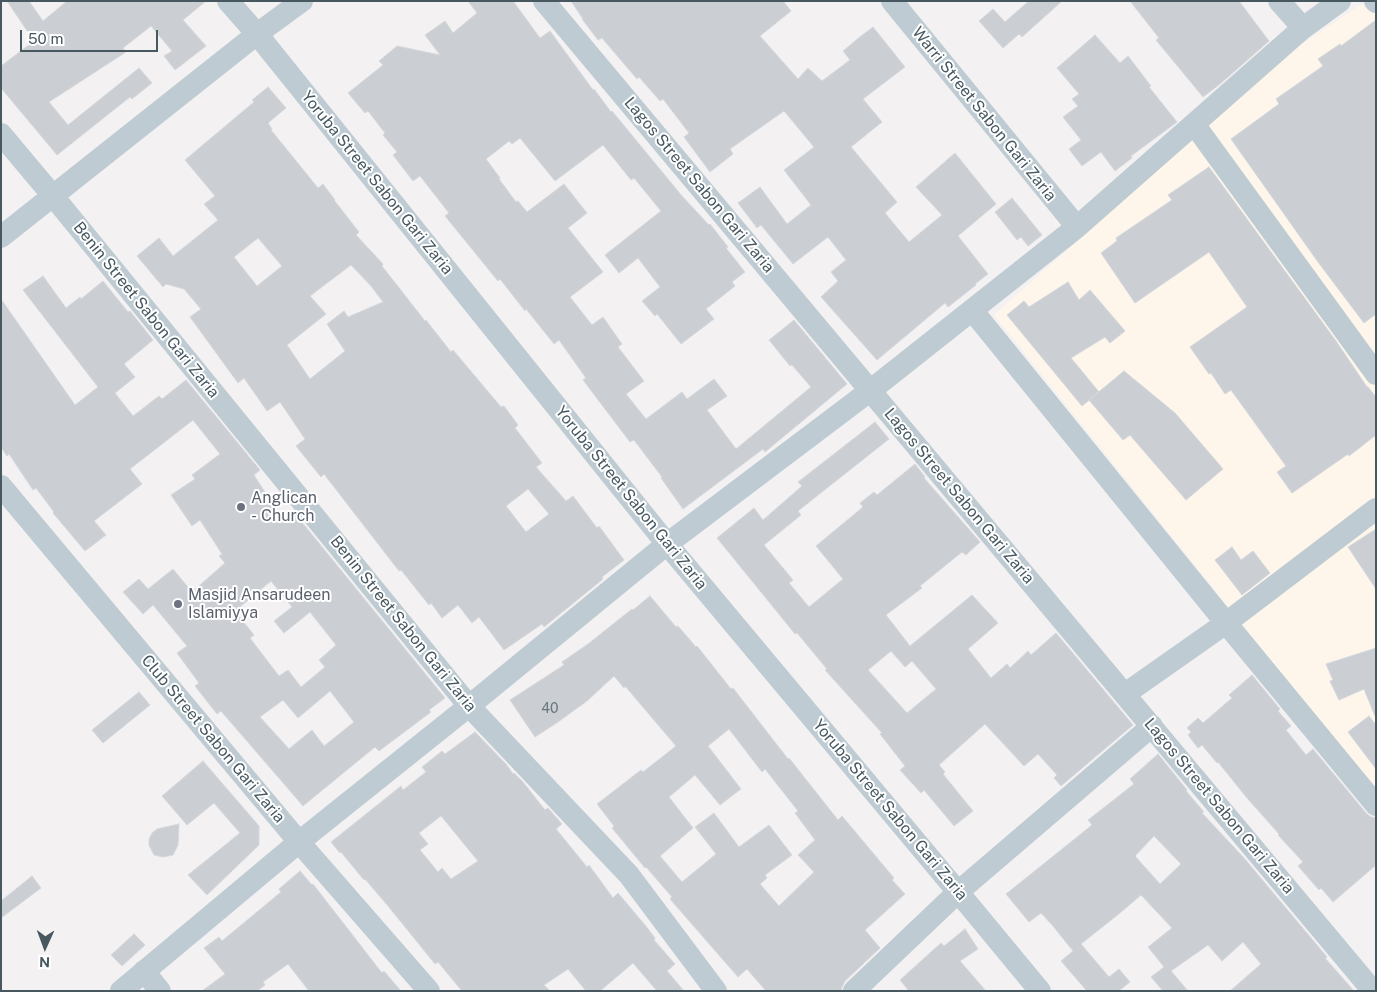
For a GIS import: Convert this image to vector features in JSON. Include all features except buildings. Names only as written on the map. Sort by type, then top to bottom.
[{"type":"street","name":"Yoruba Street Sabon Gari Zaria","points":[[228,1],[257,34],[667,544],[1040,991]]},
{"type":"street","points":[[1,237],[257,34],[302,1]]},
{"type":"street","name":"Lagos Street Sabon Gari Zaria","points":[[544,1],[1373,991]]},
{"type":"street","name":"Warri Street Sabon Gari Zaria","points":[[892,1],[1077,227]]},
{"type":"street","points":[[1280,1],[1303,28]]},
{"type":"street","points":[[121,991],[299,842],[667,544],[871,390],[1077,227],[1303,28],[1340,1]]},
{"type":"street","points":[[1194,124],[1376,374]]},
{"type":"street","name":"Benin Street Sabon Gari Zaria","points":[[1,134],[469,706],[629,875],[716,991]]},
{"type":"street","points":[[972,310],[1226,623],[1376,804]]},
{"type":"street","name":"Club Street Sabon Gari Zaria","points":[[1,486],[299,842],[428,991]]},
{"type":"street","points":[[1125,694],[1226,623],[1376,509]]},
{"type":"street","points":[[854,991],[958,892],[1152,726]]},
{"type":"street","points":[[144,971],[160,991]]},
{"type":"shaded area","points":[[1367,1],[1376,1],[1376,791],[994,315],[1294,49]]},
{"type":"place","name":"Anglican - Church","points":[[241,507]]},
{"type":"place","name":"Masjid Ansarudeen Islamiyya","points":[[178,604]]}]
